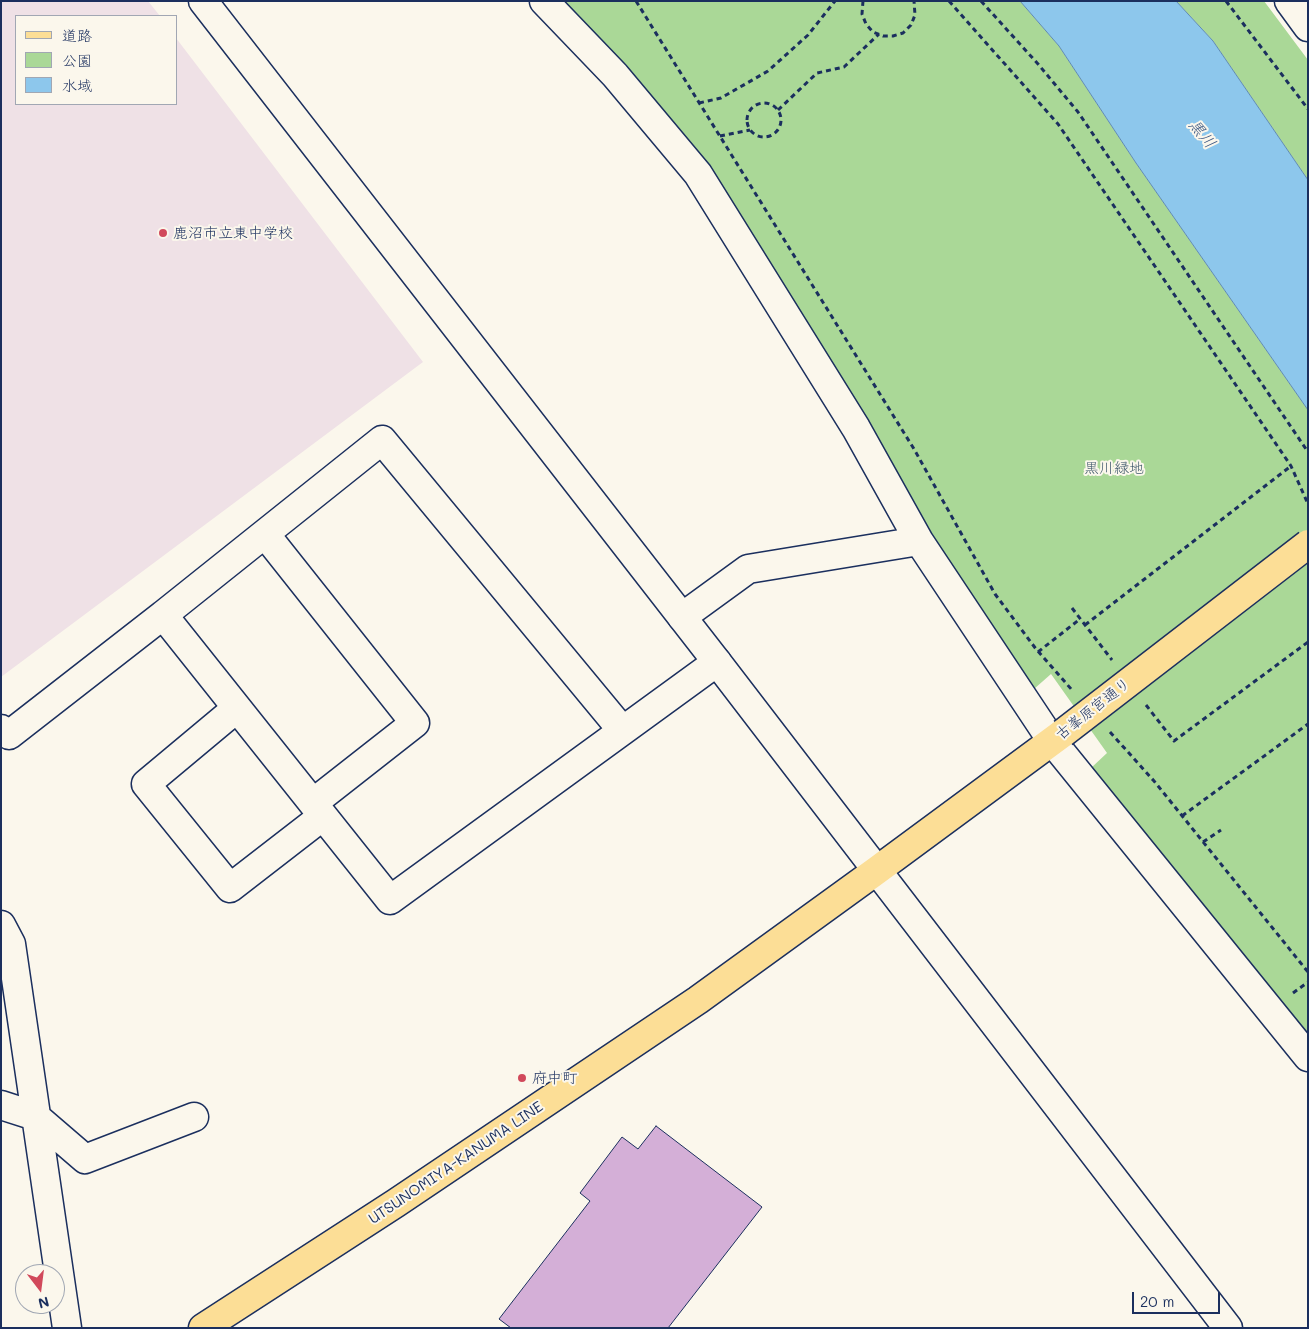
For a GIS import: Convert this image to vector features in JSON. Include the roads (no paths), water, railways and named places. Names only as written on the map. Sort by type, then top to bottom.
[{"type":"main road","name":"古峯原宮通り","points":[[876,872],[1058,737],[1308,544]]},
{"type":"main road","name":"UTSUNOMIYA-KANUMA LINE","points":[[203,1328],[541,1107],[698,1000],[876,872]]},
{"type":"street","points":[[203,1],[682,616],[876,872],[1228,1328]]},
{"type":"street","points":[[544,1],[615,75],[698,174],[851,420],[918,541],[1058,737],[1308,1057]]},
{"type":"street","points":[[1289,1],[1308,27]]},
{"type":"street","points":[[1,729],[9,734],[163,615],[382,440],[622,730]]},
{"type":"street","points":[[237,708],[146,784],[230,888],[415,723],[265,534]]},
{"type":"street","points":[[682,616],[748,569],[918,541]]},
{"type":"street","points":[[163,615],[390,900],[717,662]]},
{"type":"street","points":[[1,925],[10,944],[67,1328]]},
{"type":"street","points":[[1,1105],[35,1116],[85,1159],[194,1117]]},
{"type":"water","name":"黒川","points":[[1020,1],[1176,1],[1213,41],[1308,180],[1308,410],[1136,163],[1059,46]]},
{"type":"place","name":"鹿沼市立東中学校","points":[[163,233]]},
{"type":"place","name":"府中町","points":[[522,1078]]},
{"type":"park label","name":"黒川緑地","points":[[1114,468]]}]
